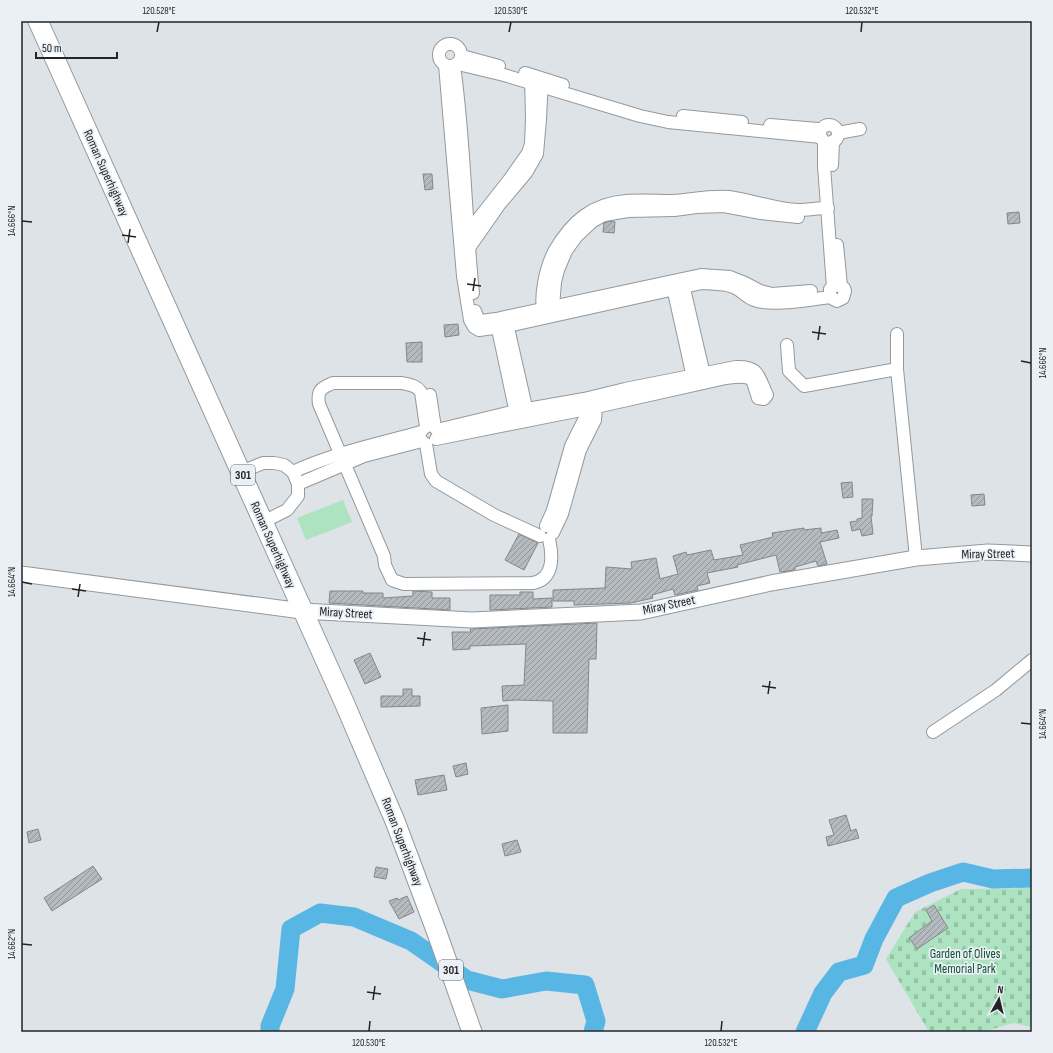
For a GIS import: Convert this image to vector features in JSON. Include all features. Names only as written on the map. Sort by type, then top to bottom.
[{"type":"main road","name":"Roman Superhighway","points":[[38,21],[344,702],[395,821],[465,1008],[472,1032]]},
{"type":"street","points":[[827,136],[832,164],[834,290],[805,296],[772,298],[745,283],[678,284],[502,323],[481,321],[473,318],[467,275],[466,239],[456,138],[455,63],[536,81],[669,118],[827,136],[860,130]]},
{"type":"street","points":[[466,239],[512,182],[534,144],[532,119],[536,81]]},
{"type":"street","points":[[827,136],[824,166],[828,211],[833,243]]},
{"type":"street","points":[[549,313],[558,270],[573,233],[591,216],[604,215],[628,206],[650,211],[682,204],[748,200],[798,214],[828,211]]},
{"type":"street","points":[[678,284],[699,379]]},
{"type":"street","points":[[502,323],[523,416]]},
{"type":"street","points":[[897,334],[897,369],[916,558]]},
{"type":"street","points":[[787,345],[789,371],[804,386],[897,369]]},
{"type":"street","points":[[293,472],[310,464],[339,460],[430,435],[590,403],[699,379],[736,367],[748,367],[754,370],[767,395],[764,399],[758,398],[752,379],[748,377],[742,376],[699,379]]},
{"type":"street","points":[[545,533],[496,511],[454,487],[436,474],[430,435],[428,389],[424,383],[417,383],[403,375],[362,379],[331,375],[322,383],[312,387],[309,396],[311,406],[322,420],[371,536],[384,556],[385,565],[392,580],[404,584],[533,583],[540,582],[544,579],[549,569],[551,558],[545,533],[553,510],[566,459],[580,439],[590,403]]},
{"type":"street","points":[[298,484],[315,478],[339,460]]},
{"type":"street","points":[[241,472],[263,463],[284,465],[293,472],[298,484],[298,496],[287,510],[263,522]]},
{"type":"street","points":[[310,464],[315,478]]},
{"type":"street","name":"Miray Street","points":[[21,574],[302,611],[472,620],[641,612],[772,583],[916,558],[988,552],[1032,554]]},
{"type":"street","points":[[933,732],[996,690],[1032,660]]},
{"type":"green space","points":[[343,500],[352,522],[306,540],[297,518]]},
{"type":"green space","name":"Garden of Olives Memorial Park","points":[[1032,888],[1032,1027],[1013,1023],[983,1032],[929,1032],[886,959],[915,912],[961,889]]},
{"type":"building","points":[[423,174],[432,174],[433,189],[425,190]]},
{"type":"building","points":[[1019,212],[1020,223],[1008,224],[1007,213]]},
{"type":"building","points":[[612,221],[615,222],[614,233],[603,232],[604,223]]},
{"type":"building","points":[[458,324],[459,335],[445,337],[444,325]]},
{"type":"building","points":[[422,342],[422,362],[407,362],[406,343]]},
{"type":"building","points":[[852,482],[853,497],[843,498],[841,483]]},
{"type":"building","points":[[984,494],[985,505],[972,506],[971,495]]},
{"type":"building","points":[[862,499],[873,499],[871,516],[873,534],[862,536],[860,529],[852,531],[850,522],[857,521],[857,519],[862,518]]},
{"type":"building","points":[[804,528],[804,530],[821,528],[821,533],[837,530],[839,538],[820,542],[827,564],[818,566],[816,561],[795,567],[795,570],[780,572],[776,555],[737,565],[738,567],[707,573],[710,583],[697,586],[698,590],[675,595],[673,589],[652,595],[653,598],[631,603],[574,605],[574,601],[553,601],[553,590],[605,588],[606,567],[632,569],[631,562],[656,558],[660,579],[678,574],[673,556],[686,552],[687,555],[711,550],[714,560],[743,555],[740,545],[773,537],[772,533]]},
{"type":"building","points":[[519,534],[538,543],[524,570],[505,560]]},
{"type":"building","points":[[330,591],[363,591],[363,593],[383,593],[383,598],[413,596],[413,591],[432,592],[432,598],[450,598],[450,610],[329,603]]},
{"type":"building","points":[[520,592],[533,592],[533,599],[552,598],[552,607],[490,610],[490,595],[520,595]]},
{"type":"building","points":[[597,623],[596,659],[589,659],[587,733],[553,733],[553,701],[503,701],[502,686],[524,685],[526,644],[470,646],[470,649],[453,650],[452,632],[471,632],[470,629]]},
{"type":"building","points":[[370,653],[381,677],[365,684],[354,660]]},
{"type":"building","points":[[403,689],[412,689],[412,696],[420,696],[420,706],[381,707],[381,696],[403,696]]},
{"type":"building","points":[[508,705],[508,731],[482,734],[481,708]]},
{"type":"building","points":[[466,763],[468,774],[456,777],[453,766]]},
{"type":"building","points":[[444,775],[447,790],[418,795],[415,780]]},
{"type":"building","points":[[846,815],[851,831],[856,829],[859,838],[828,846],[826,837],[834,835],[829,820]]},
{"type":"building","points":[[38,829],[41,840],[29,843],[27,832]]},
{"type":"building","points":[[517,840],[521,852],[505,856],[502,844]]},
{"type":"building","points":[[93,866],[102,879],[52,911],[44,898]]},
{"type":"building","points":[[376,867],[388,869],[386,879],[374,877]]},
{"type":"building","points":[[407,896],[414,912],[399,919],[389,901],[397,898],[398,900]]},
{"type":"building","points":[[934,905],[948,928],[917,949],[909,938],[932,921],[926,910]]},
{"type":"waterway","points":[[805,1032],[823,993],[839,972],[864,965],[874,939],[896,898],[930,883],[963,872],[993,879],[1032,878]]},
{"type":"waterway","points":[[270,1032],[270,1026],[285,989],[291,929],[320,913],[354,917],[411,941],[467,980],[502,989],[546,981],[585,985],[596,1021],[593,1032]]}]
